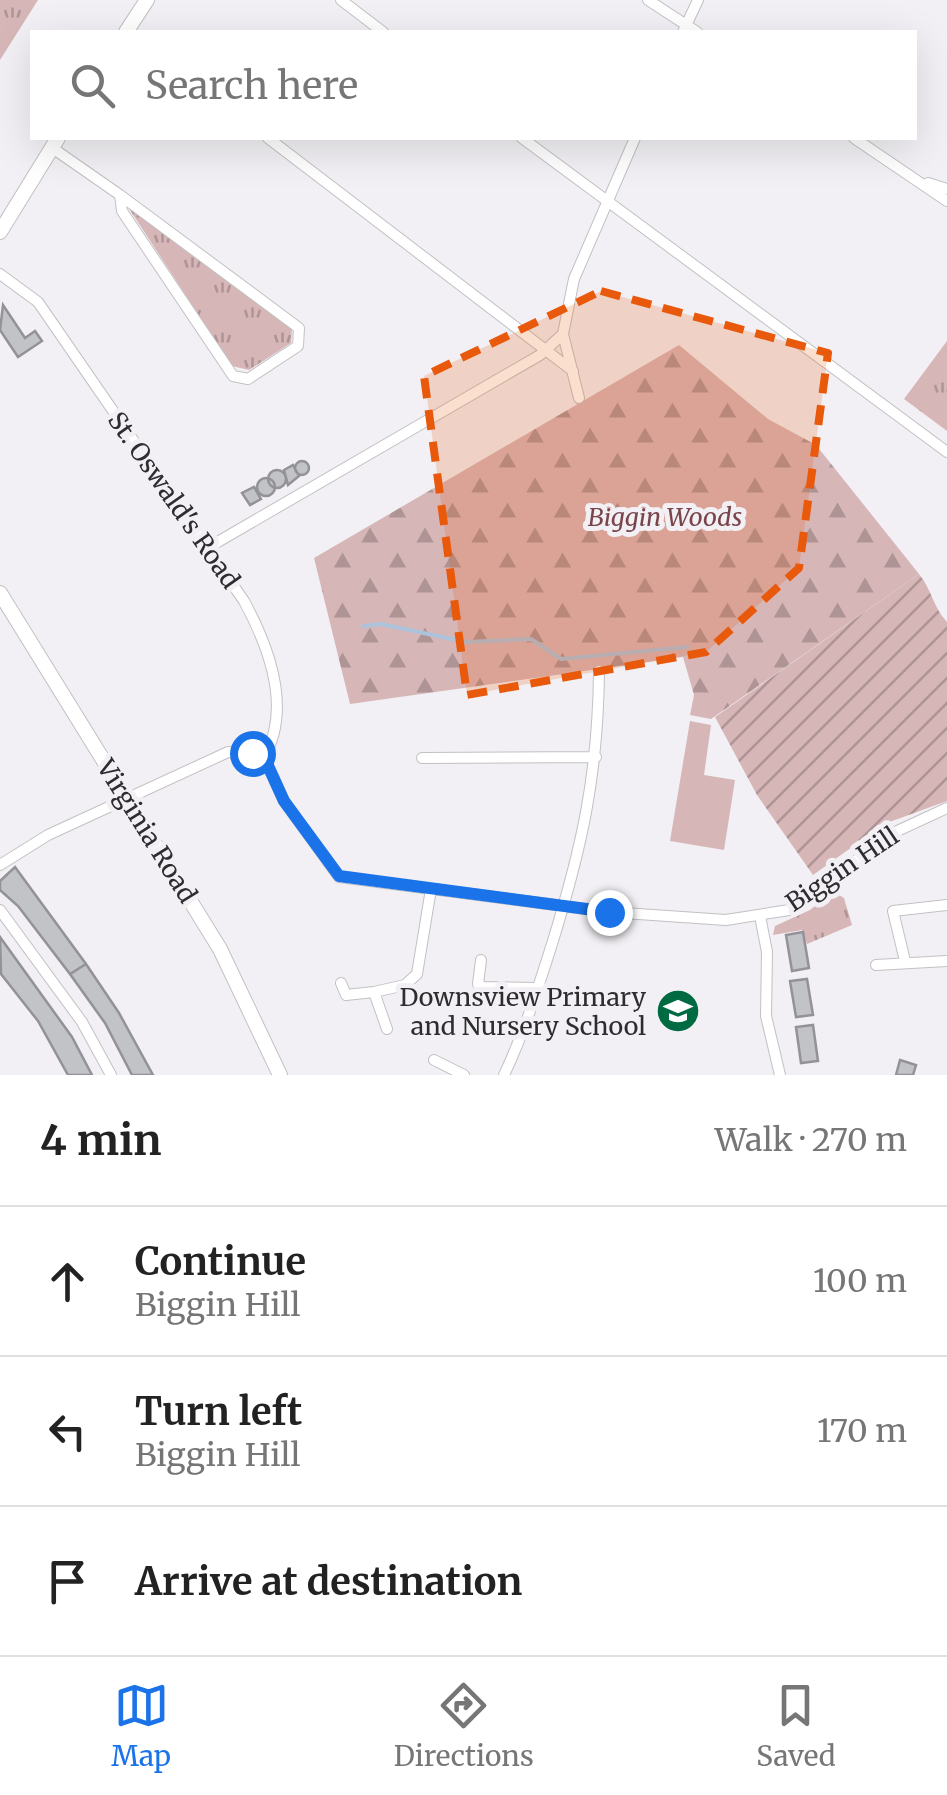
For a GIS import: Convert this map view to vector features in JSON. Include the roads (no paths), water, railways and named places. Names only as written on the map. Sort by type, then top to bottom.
[{"type":"street","points":[[129,30],[148,0]]},
{"type":"street","points":[[340,0],[381,30]]},
{"type":"street","points":[[648,0],[685,29],[698,0]]},
{"type":"street","points":[[271,140],[573,371]]},
{"type":"street","points":[[525,140],[947,452]]},
{"type":"street","points":[[579,398],[563,334],[578,266],[634,140]]},
{"type":"street","points":[[857,140],[947,201]]},
{"type":"street","points":[[0,232],[55,142],[300,328],[298,346],[248,379],[233,376],[122,211],[120,195]]},
{"type":"street","points":[[918,180],[947,189]]},
{"type":"street","name":"St. Oswald's Road","points":[[0,274],[38,302],[196,536],[209,547],[253,617],[271,666],[277,728],[264,757]]},
{"type":"street","points":[[209,547],[547,350],[563,334]]},
{"type":"street","name":"Virginia Road","points":[[0,593],[234,974],[280,1075]]},
{"type":"street","points":[[504,1075],[538,988],[584,842],[596,757],[599,672]]},
{"type":"street","points":[[0,866],[48,835],[228,752],[264,757]]},
{"type":"street","name":"Biggin Hill","points":[[264,757],[284,801],[336,875],[564,906],[726,920],[760,916],[802,903],[893,833],[947,808]]},
{"type":"street","points":[[422,758],[596,757]]},
{"type":"street","points":[[341,982],[346,994],[405,986],[416,974],[430,889]]},
{"type":"street","points":[[905,961],[893,911],[947,906]]},
{"type":"street","points":[[0,910],[70,1004],[111,1075]]},
{"type":"street","points":[[760,916],[767,952],[766,1016],[780,1075]]},
{"type":"street","points":[[480,960],[477,979],[483,987],[538,988]]},
{"type":"street","points":[[876,965],[947,961]]},
{"type":"street","points":[[374,992],[386,1028]]},
{"type":"street","points":[[434,1060],[464,1075]]},
{"type":"waterway","points":[[363,626],[381,624],[466,642],[531,639],[561,659],[687,647]]},
{"type":"place","name":"Downsview Primary and Nursery School","points":[[678,1011]]},
{"type":"park label","name":"Biggin Woods","points":[[665,517]]}]
